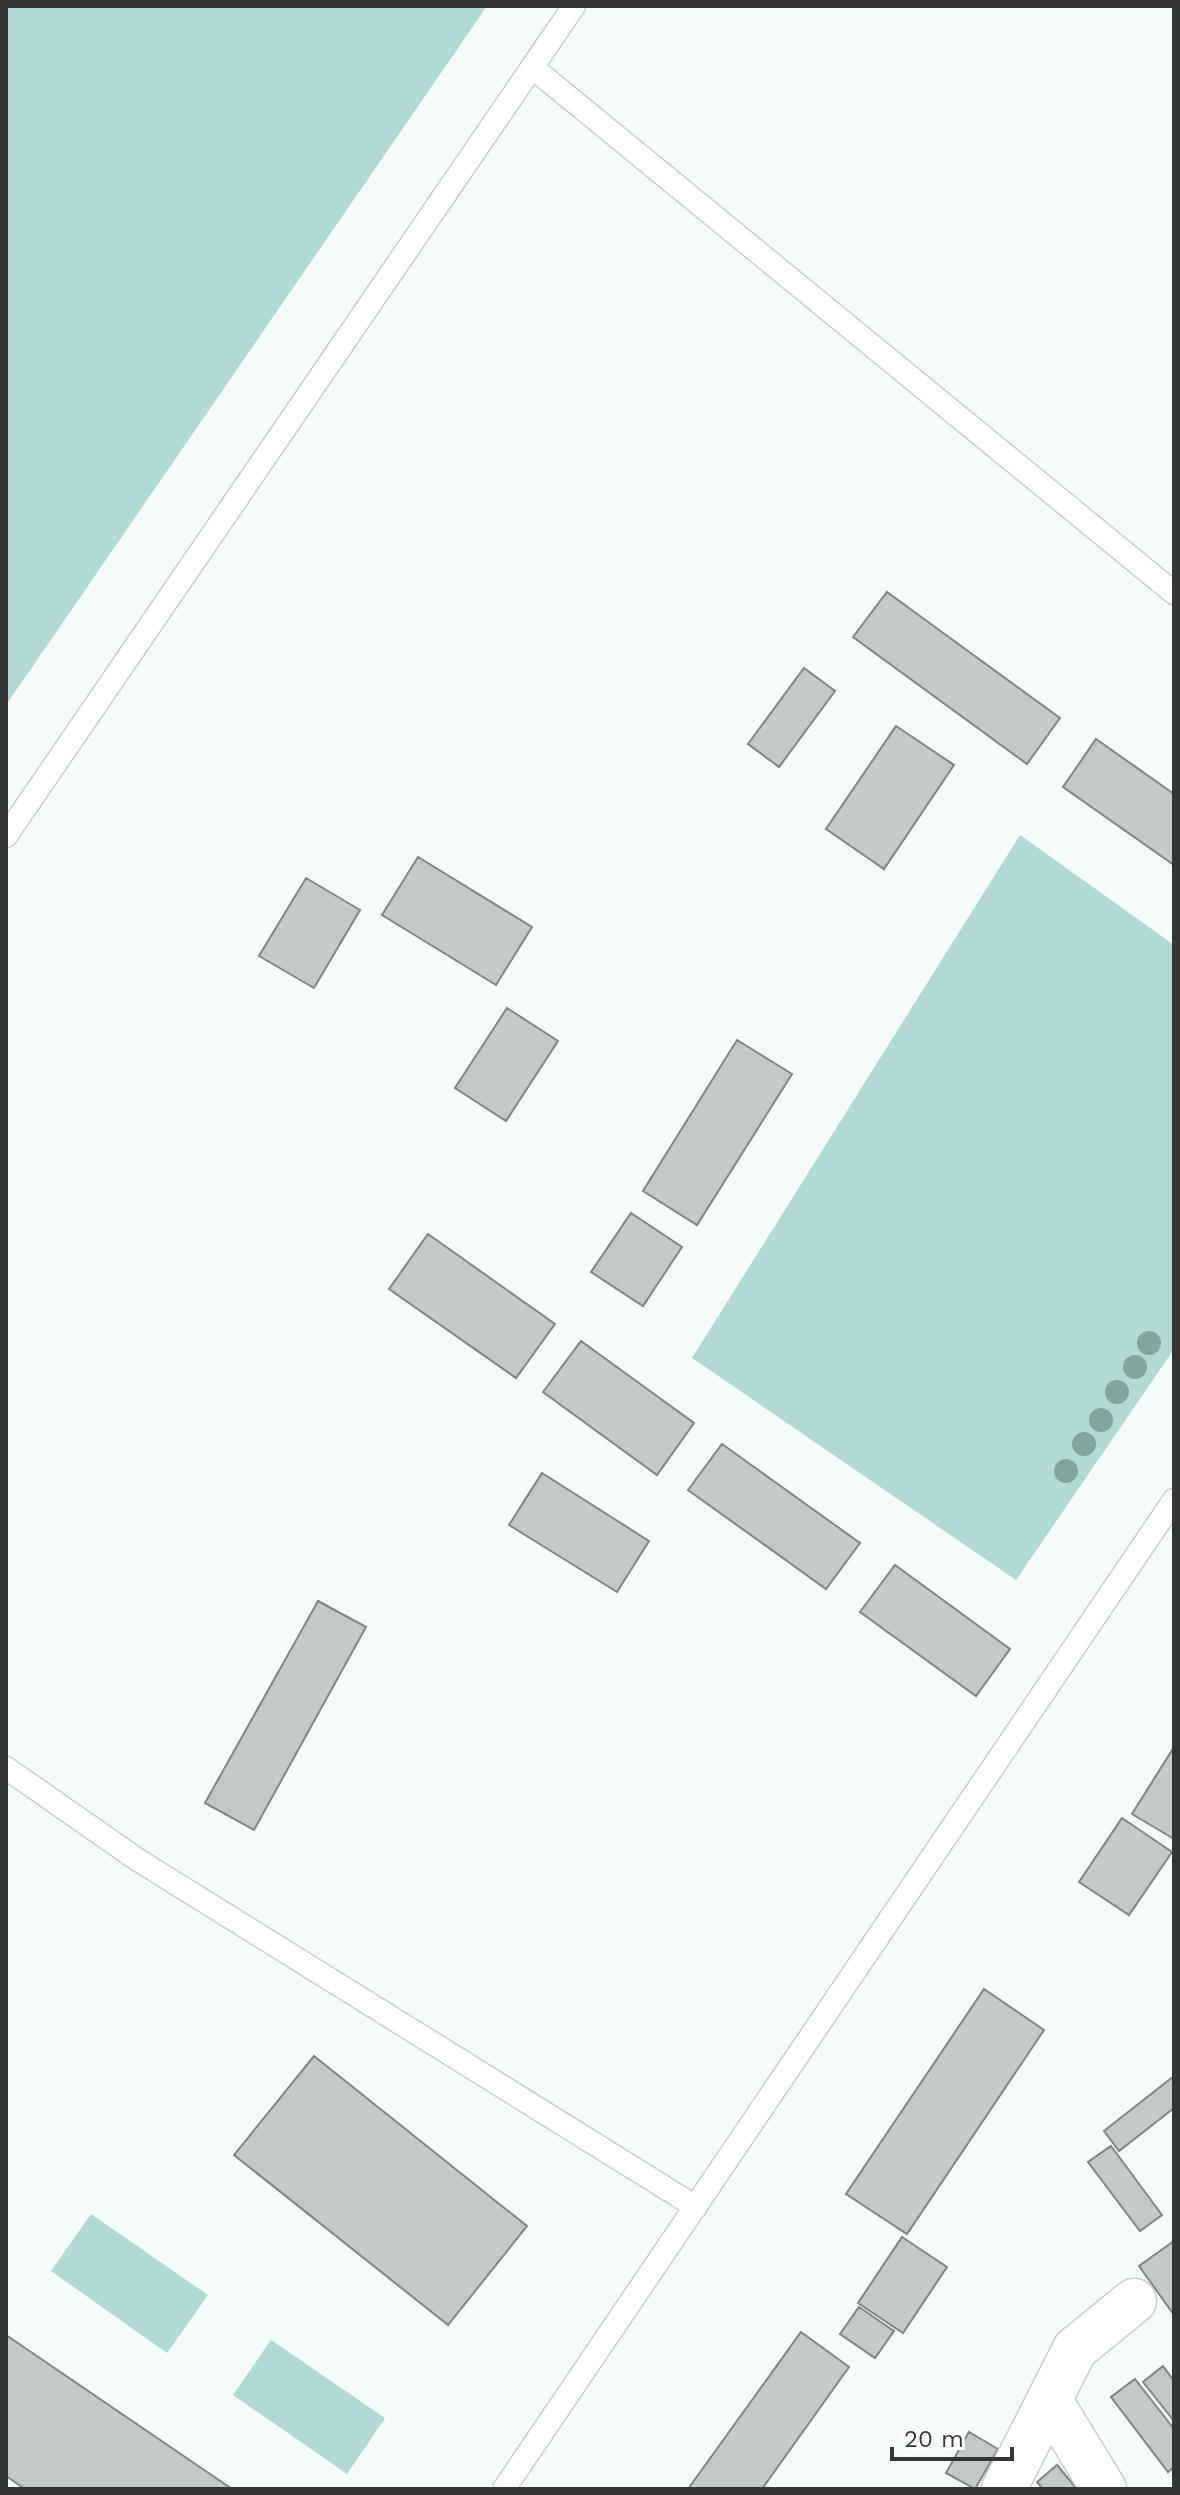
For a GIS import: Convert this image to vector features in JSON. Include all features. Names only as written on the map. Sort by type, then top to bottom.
[{"type":"street","points":[[1004,2489],[1075,2349],[1134,2301]]},
{"type":"street","points":[[1050,2401],[1104,2489]]},
{"type":"lane","points":[[6,836],[574,6]]},
{"type":"lane","points":[[533,68],[1174,593]]},
{"type":"lane","points":[[504,2489],[1174,1500]]},
{"type":"lane","points":[[6,1768],[138,1860],[696,2207]]},
{"type":"shaded area","points":[[6,6],[487,6],[6,705]]},
{"type":"shaded area","points":[[1020,835],[1174,945],[1174,1349],[1016,1580],[692,1358]]},
{"type":"shaded area","points":[[91,2214],[208,2295],[167,2353],[51,2271]]},
{"type":"shaded area","points":[[271,2340],[385,2418],[347,2474],[233,2395]]},
{"type":"building","points":[[887,592],[1060,718],[1027,764],[853,637]]},
{"type":"building","points":[[804,668],[835,691],[779,767],[748,744]]},
{"type":"building","points":[[896,726],[954,765],[884,869],[826,829]]},
{"type":"building","points":[[1096,739],[1174,794],[1174,865],[1063,787]]},
{"type":"building","points":[[418,857],[532,927],[496,985],[382,915]]},
{"type":"building","points":[[306,878],[360,910],[314,988],[259,956]]},
{"type":"building","points":[[507,1008],[558,1041],[506,1121],[455,1088]]},
{"type":"building","points":[[737,1040],[792,1074],[697,1225],[643,1191]]},
{"type":"building","points":[[631,1213],[682,1247],[643,1306],[591,1272]]},
{"type":"building","points":[[428,1234],[555,1324],[516,1378],[389,1289]]},
{"type":"building","points":[[581,1341],[694,1423],[657,1475],[543,1392]]},
{"type":"building","points":[[722,1444],[860,1543],[826,1589],[688,1490]]},
{"type":"building","points":[[542,1473],[649,1541],[617,1592],[509,1525]]},
{"type":"building","points":[[895,1565],[1010,1649],[976,1696],[860,1612]]},
{"type":"building","points":[[318,1601],[366,1627],[254,1830],[205,1803]]},
{"type":"building","points":[[1174,1747],[1174,1839],[1132,1814]]},
{"type":"building","points":[[1122,1818],[1172,1852],[1129,1915],[1079,1882]]},
{"type":"building","points":[[984,1989],[1044,2030],[907,2234],[846,2194]]},
{"type":"building","points":[[314,2056],[527,2226],[448,2325],[234,2155]]},
{"type":"building","points":[[1174,2076],[1174,2108],[1119,2151],[1104,2131]]},
{"type":"building","points":[[1111,2146],[1162,2215],[1140,2231],[1088,2162]]},
{"type":"building","points":[[902,2237],[947,2267],[903,2333],[858,2303]]},
{"type":"building","points":[[1174,2241],[1174,2315],[1139,2266]]},
{"type":"building","points":[[859,2307],[894,2331],[875,2358],[840,2334]]},
{"type":"building","points":[[801,2332],[849,2367],[762,2489],[688,2489]]},
{"type":"building","points":[[6,2335],[232,2489],[25,2489],[6,2476]]},
{"type":"building","points":[[1163,2366],[1174,2381],[1174,2421],[1143,2382]]},
{"type":"building","points":[[1135,2379],[1174,2429],[1174,2467],[1168,2472],[1111,2397]]},
{"type":"building","points":[[969,2432],[998,2449],[975,2489],[946,2473]]},
{"type":"building","points":[[1057,2465],[1077,2489],[1043,2489],[1037,2482]]}]
